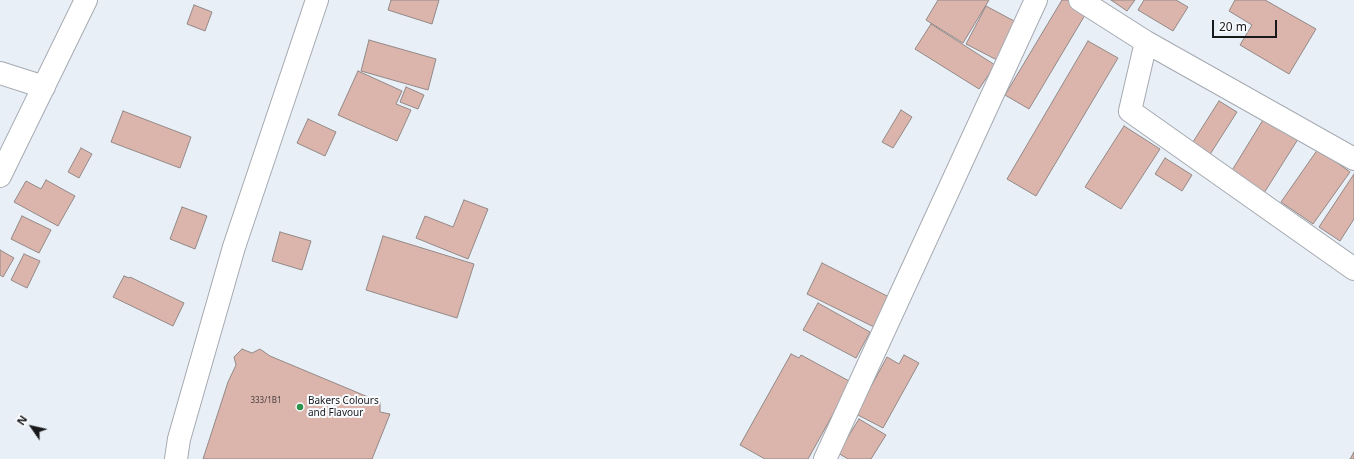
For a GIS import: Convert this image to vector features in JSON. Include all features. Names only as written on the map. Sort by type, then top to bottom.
[{"type":"street","points":[[0,176],[86,0]]},
{"type":"street","points":[[176,459],[179,440],[234,247],[317,0]]},
{"type":"street","points":[[826,459],[1036,0]]},
{"type":"street","points":[[1080,0],[1146,42],[1354,160]]},
{"type":"street","points":[[1146,42],[1130,112],[1354,269]]},
{"type":"street","points":[[0,73],[44,87]]},
{"type":"building","points":[[391,0],[439,0],[432,24],[388,10]]},
{"type":"building","points":[[938,0],[989,0],[963,43],[926,20]]},
{"type":"building","points":[[1062,0],[1071,0],[1088,10],[1029,109],[1005,95]]},
{"type":"building","points":[[1111,0],[1135,0],[1127,11]]},
{"type":"building","points":[[1144,0],[1176,0],[1188,7],[1173,31],[1138,10]]},
{"type":"building","points":[[1235,0],[1265,0],[1316,29],[1289,74],[1240,45],[1252,25],[1229,11]]},
{"type":"building","points":[[194,5],[212,12],[205,31],[187,24]]},
{"type":"building","points":[[986,6],[1016,22],[997,60],[966,44]]},
{"type":"building","points":[[931,24],[995,65],[979,89],[915,49]]},
{"type":"building","points":[[369,40],[436,59],[428,90],[361,71]]},
{"type":"building","points":[[1088,41],[1118,58],[1036,196],[1007,179]]},
{"type":"building","points":[[358,71],[402,91],[396,104],[411,110],[397,141],[338,115]]},
{"type":"building","points":[[406,87],[424,95],[418,109],[400,102]]},
{"type":"building","points":[[1219,101],[1237,112],[1209,156],[1191,145]]},
{"type":"building","points":[[901,110],[912,117],[893,148],[882,142]]},
{"type":"building","points":[[123,111],[191,137],[180,168],[111,142]]},
{"type":"building","points":[[1266,115],[1300,136],[1264,193],[1231,172]]},
{"type":"building","points":[[308,119],[336,132],[325,156],[297,143]]},
{"type":"building","points":[[1124,126],[1160,149],[1121,209],[1085,187]]},
{"type":"building","points":[[81,148],[92,154],[79,178],[68,172]]},
{"type":"building","points":[[1318,149],[1350,172],[1313,224],[1281,202]]},
{"type":"building","points":[[1165,158],[1192,175],[1182,191],[1155,174]]},
{"type":"building","points":[[1354,174],[1354,219],[1340,241],[1319,227]]},
{"type":"building","points":[[46,180],[75,196],[58,226],[14,202],[26,181],[41,189]]},
{"type":"building","points":[[464,200],[488,209],[468,259],[416,238],[425,216],[453,227]]},
{"type":"building","points":[[182,207],[207,216],[195,249],[170,239]]},
{"type":"building","points":[[22,216],[51,230],[39,253],[11,239]]},
{"type":"building","points":[[280,232],[311,241],[302,270],[272,261]]},
{"type":"building","points":[[383,236],[474,264],[457,318],[366,290]]},
{"type":"building","points":[[0,250],[14,258],[3,277],[0,275]]},
{"type":"building","points":[[24,254],[40,261],[27,288],[11,280]]},
{"type":"building","points":[[822,263],[889,297],[874,327],[807,294]]},
{"type":"building","points":[[124,276],[130,277],[184,303],[173,326],[113,297]]},
{"type":"building","points":[[818,303],[870,332],[856,358],[803,330]]},
{"type":"building","name":"Bakers Colours and Flavour","points":[[242,349],[252,353],[260,349],[270,356],[380,402],[380,412],[390,414],[372,459],[203,459],[228,382],[236,365],[234,357]]},
{"type":"building","points":[[791,354],[799,358],[801,355],[851,382],[808,459],[765,459],[740,445]]},
{"type":"building","points":[[904,355],[919,363],[883,428],[856,414],[887,357],[899,364]]},
{"type":"building","points":[[859,419],[886,435],[871,459],[848,459],[838,453]]},
{"type":"building","points":[[1354,452],[1354,459],[1350,459]]},
{"type":"place","name":"Bakers Colours and Flavour","points":[[300,407]]}]
